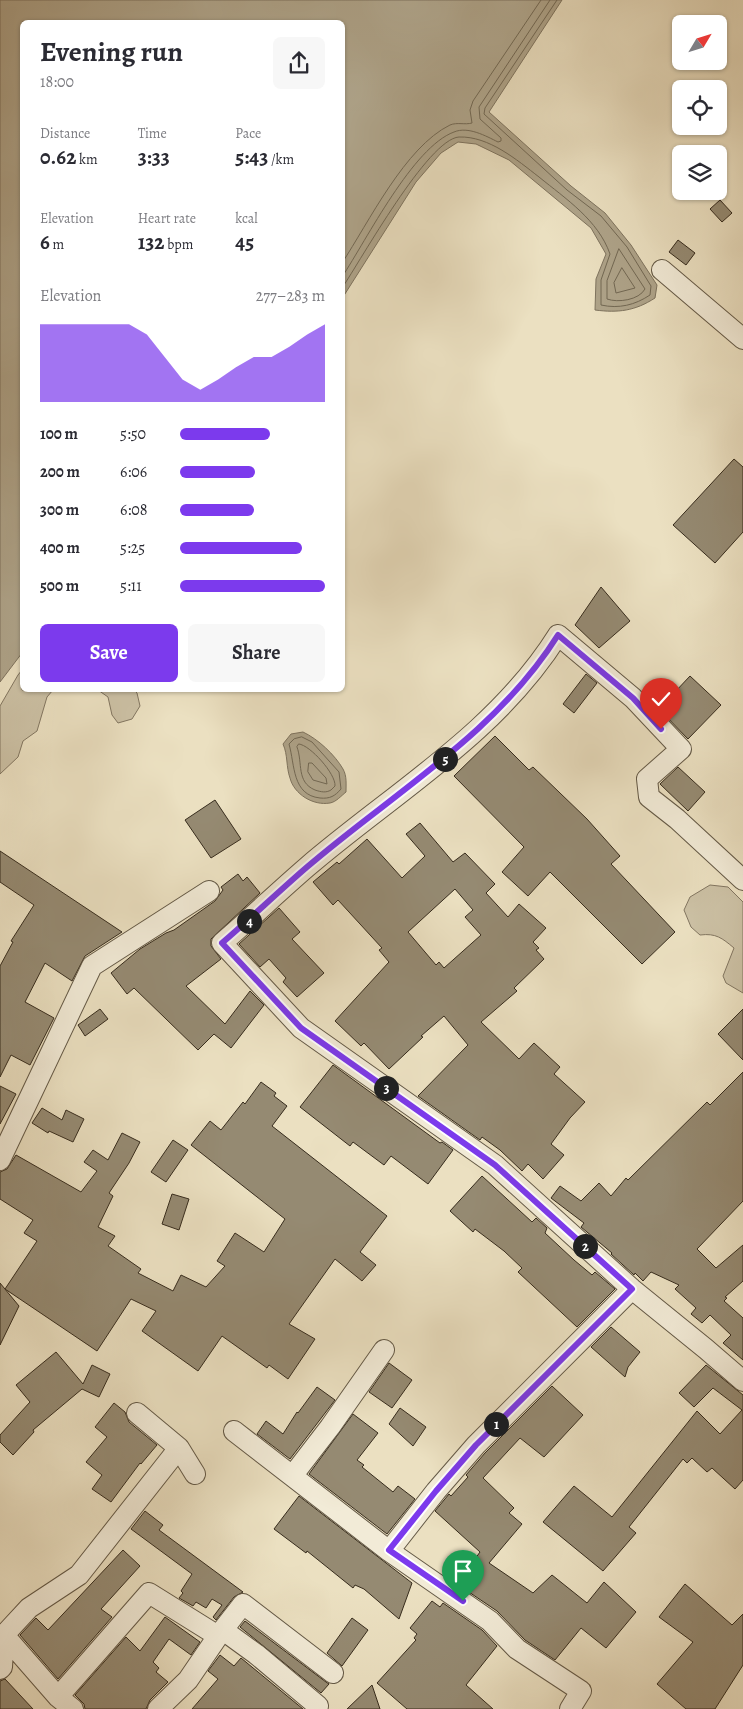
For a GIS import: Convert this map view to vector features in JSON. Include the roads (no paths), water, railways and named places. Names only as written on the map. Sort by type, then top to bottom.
[{"type":"street","points":[[662,270],[743,339]]},
{"type":"street","points":[[743,880],[677,819],[649,797],[647,780],[681,749],[633,698],[558,635],[544,658],[456,750],[307,867],[222,943],[301,1028],[495,1165],[632,1289],[743,1381]]},
{"type":"street","points":[[0,1160],[92,966],[209,890]]},
{"type":"street","points":[[389,1550],[476,1445],[632,1289]]},
{"type":"street","points":[[292,1475],[330,1427],[384,1350]]},
{"type":"street","points":[[137,1413],[179,1448],[195,1474]]},
{"type":"street","points":[[234,1431],[389,1550],[490,1621],[517,1649],[581,1691],[570,1709]]},
{"type":"street","points":[[0,1669],[2,1667],[4,1635],[29,1608],[79,1575],[179,1448]]},
{"type":"street","points":[[4,1635],[66,1703],[149,1593],[220,1633],[270,1666],[318,1706],[316,1709]]},
{"type":"street","points":[[158,1709],[188,1680],[220,1633],[243,1604],[333,1673]]},
{"type":"water","points":[[0,0],[562,0],[489,112],[571,186],[605,213],[631,245],[657,285],[655,298],[640,306],[626,310],[595,310],[596,279],[606,254],[591,228],[509,160],[476,144],[458,142],[441,153],[416,182],[345,294],[345,20],[20,20],[20,656],[0,682]]},
{"type":"water","points":[[303,732],[326,748],[340,764],[344,772],[346,792],[332,802],[317,803],[311,801],[300,794],[292,784],[283,744],[291,734]]}]
